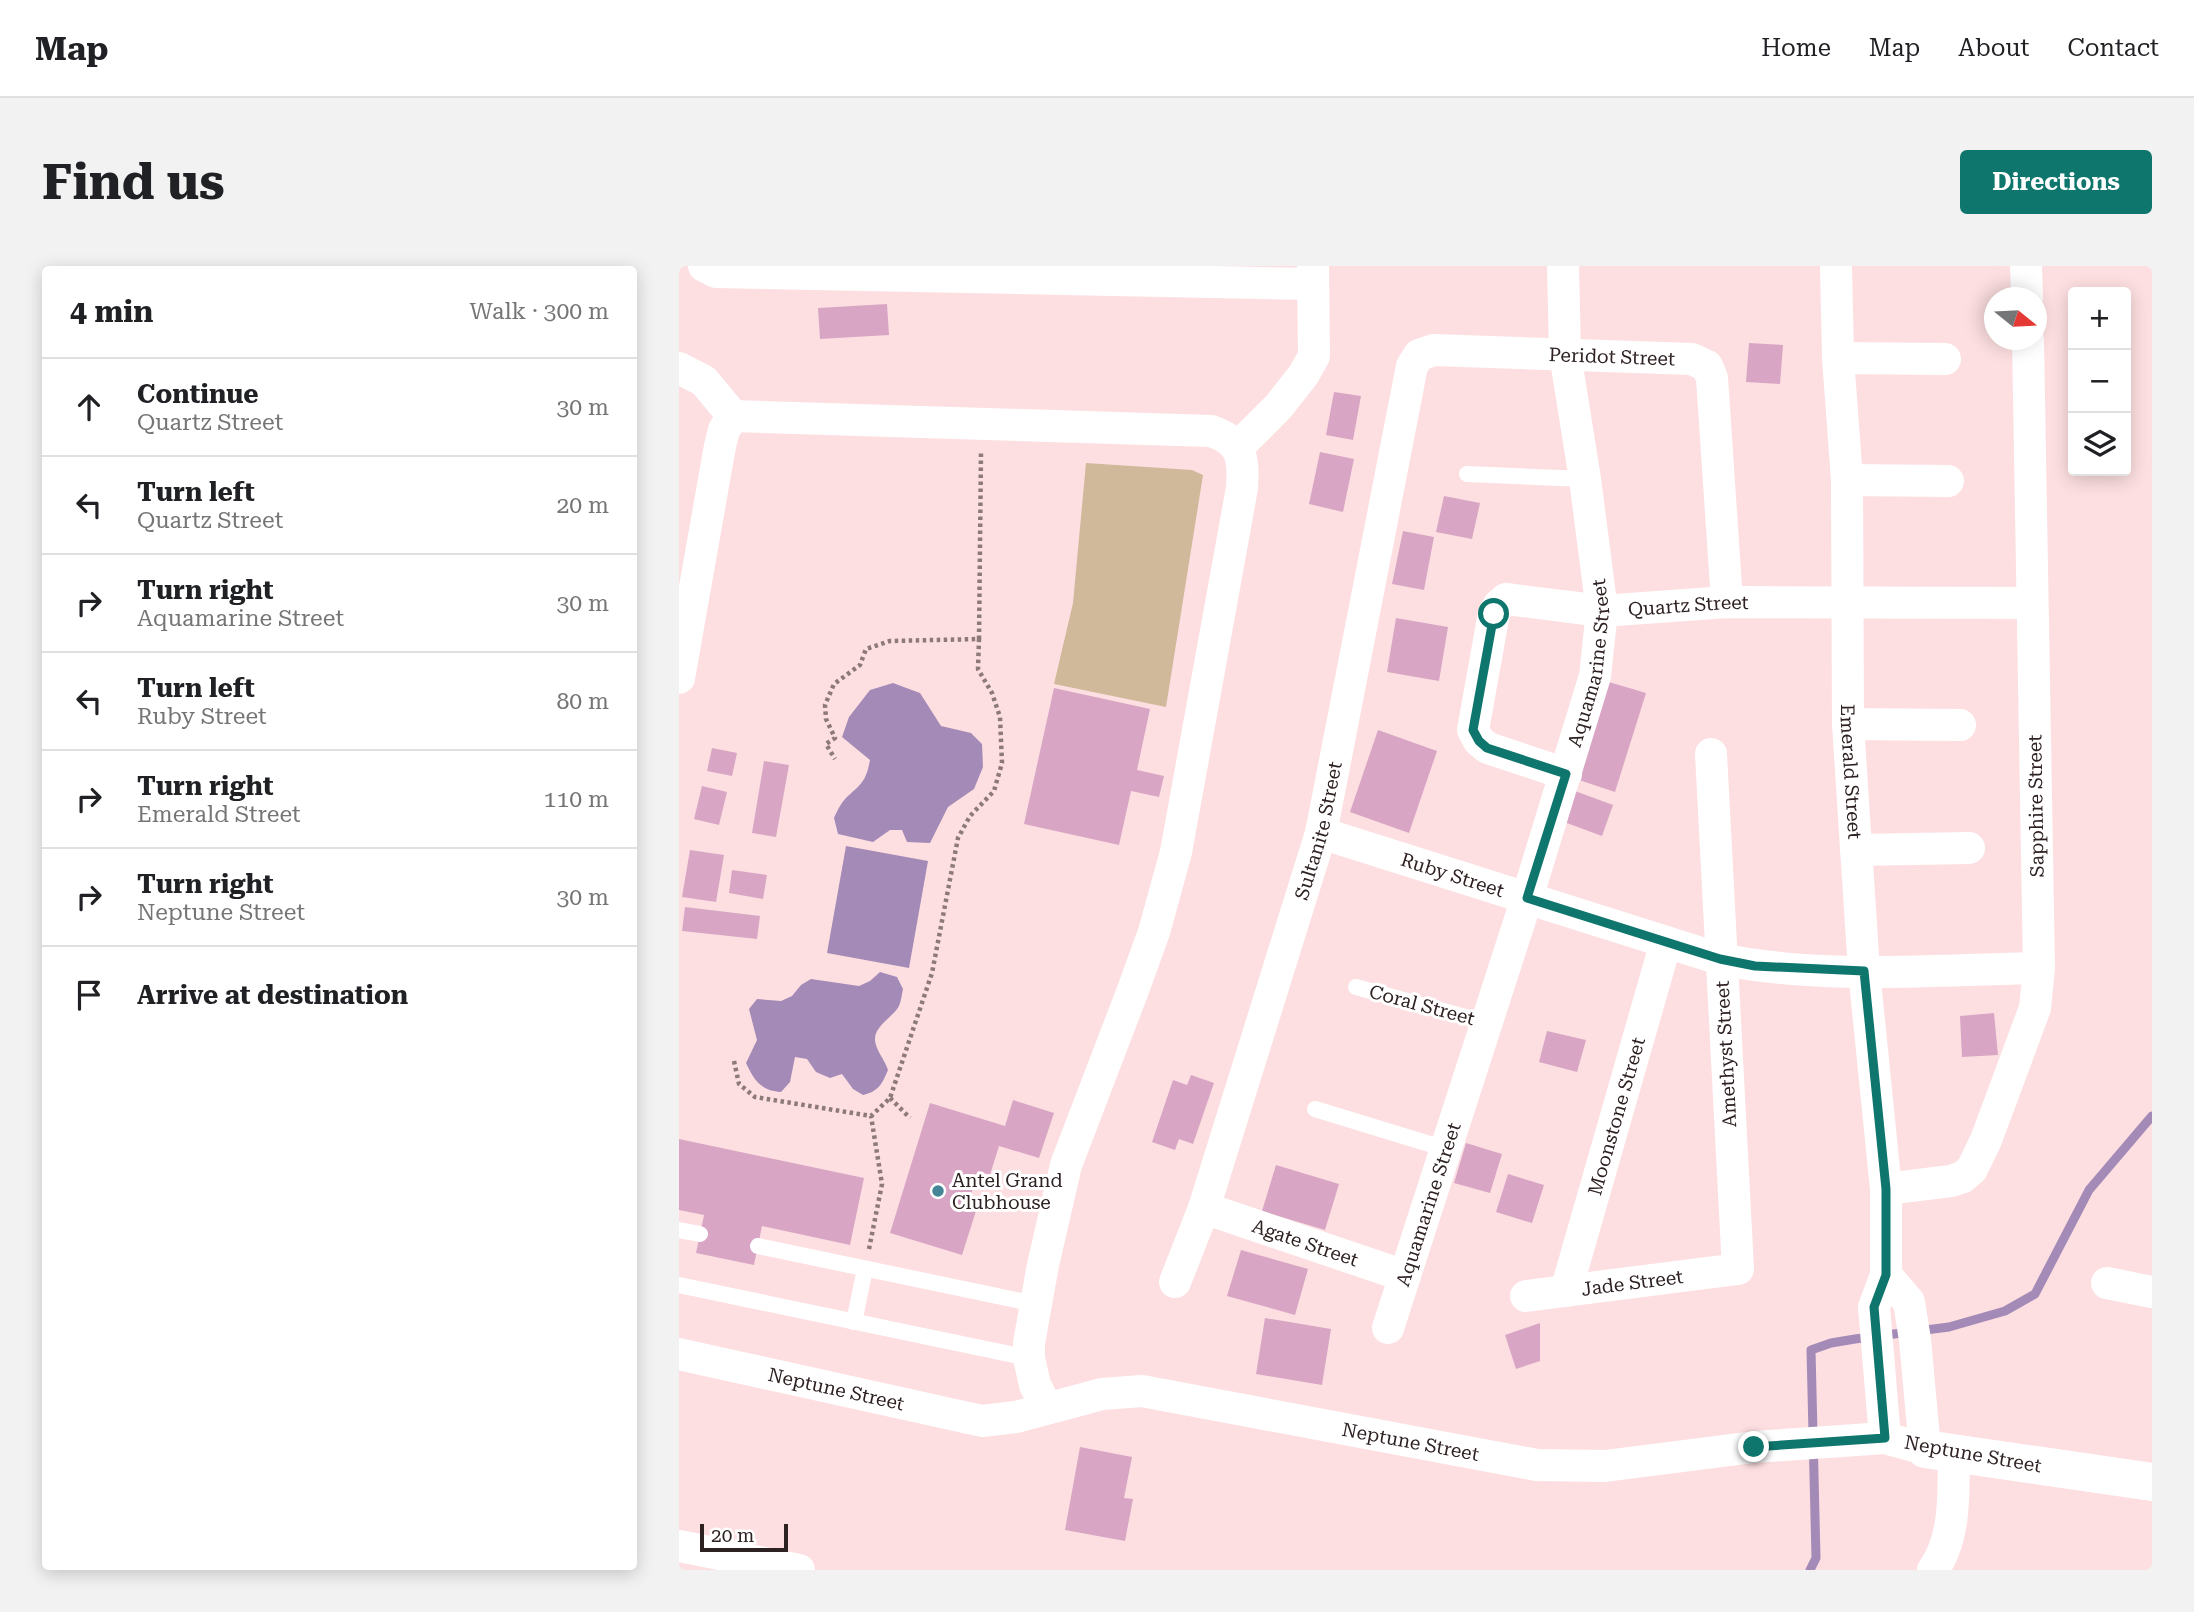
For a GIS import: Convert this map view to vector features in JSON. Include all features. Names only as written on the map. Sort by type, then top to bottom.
[{"type":"street","name":"Aquamarine Street","points":[[1388,1328],[1527,898],[1595,676],[1602,611],[1565,354],[1563,266]]},
{"type":"street","name":"Emerald Street","points":[[1836,266],[1838,358],[1847,480],[1849,724],[1864,971],[1886,1189],[1886,1275],[1874,1307],[1871,1438]]},
{"type":"street","points":[[2027,266],[2027,287]]},
{"type":"street","points":[[710,269],[1313,275],[1314,356],[1304,374],[1279,406],[1238,447]]},
{"type":"street","name":"Peridot Street","points":[[1412,366],[1419,355],[1434,350],[1692,359],[1707,366],[1712,378],[1727,603]]},
{"type":"street","name":"Sapphire Street","points":[[1886,1189],[1951,1181],[1963,1177],[1972,1169],[1986,1140],[2035,1008],[2039,968],[2028,350]]},
{"type":"street","points":[[1838,358],[1945,359]]},
{"type":"street","name":"Sultanite Street","points":[[1175,1282],[1204,1208],[1321,833],[1412,366]]},
{"type":"street","points":[[679,368],[704,381],[733,416],[1211,431],[1224,436],[1238,447],[1244,466],[1242,488],[1175,852],[1154,932],[1066,1166],[1035,1304],[1029,1358],[1035,1385],[1047,1408]]},
{"type":"street","points":[[679,678],[720,446],[724,430],[733,416]]},
{"type":"street","points":[[1847,480],[1948,481]]},
{"type":"street","name":"Quartz Street","points":[[1566,774],[1487,748],[1473,730],[1494,614],[1506,599],[1602,611],[1727,603],[2032,603]]},
{"type":"street","points":[[1849,724],[1960,725]]},
{"type":"street","name":"Amethyst Street","points":[[1711,754],[1738,1269]]},
{"type":"street","name":"Ruby Street","points":[[1321,833],[1720,959],[1755,966],[1864,971],[2039,968]]},
{"type":"street","points":[[1856,850],[1969,848]]},
{"type":"street","name":"Moonstone Street","points":[[1566,1291],[1666,942]]},
{"type":"street","name":"Agate Street","points":[[1204,1208],[1405,1276]]},
{"type":"street","name":"Jade Street","points":[[1526,1296],[1738,1269]]},
{"type":"street","points":[[1886,1275],[1909,1302],[1915,1340],[1953,1507],[1946,1539],[1933,1570]]},
{"type":"street","points":[[2107,1283],[2152,1292]]},
{"type":"street","name":"Neptune Street","points":[[679,1354],[982,1421],[1016,1418],[1102,1394],[1142,1391],[1537,1465],[1605,1466],[1754,1447],[1871,1438],[2152,1482]]},
{"type":"street","points":[[679,1546],[799,1570]]},
{"type":"lane","points":[[1467,474],[1585,479]]},
{"type":"lane","name":"Coral Street","points":[[1356,987],[1487,1023]]},
{"type":"lane","points":[[1315,1109],[1445,1149]]},
{"type":"lane","points":[[679,1230],[700,1234]]},
{"type":"lane","points":[[758,1246],[1035,1304]]},
{"type":"lane","points":[[854,1322],[865,1269]]},
{"type":"lane","points":[[679,1285],[1029,1358]]},
{"type":"path","points":[[871,1116],[890,1098],[932,973],[958,838],[970,816],[994,791],[1002,763],[1000,717],[992,693],[978,669],[981,424]]},
{"type":"path","points":[[833,759],[826,744],[835,738],[826,719],[825,705],[834,684],[860,665],[866,649],[890,640],[979,639]]},
{"type":"path","points":[[828,748],[834,744]]},
{"type":"path","points":[[734,1061],[739,1084],[755,1097],[871,1116]]},
{"type":"path","points":[[890,1098],[910,1118]]},
{"type":"path","points":[[865,1269],[882,1184],[871,1116]]},
{"type":"shaded area","points":[[1086,463],[1192,470],[1203,475],[1166,707],[1054,684],[1073,603]]},
{"type":"shaded area","points":[[893,683],[920,693],[941,726],[971,733],[982,744],[983,767],[974,789],[948,807],[930,843],[907,842],[902,830],[890,830],[873,842],[838,834],[834,818],[844,800],[862,782],[870,760],[842,737],[849,717],[870,690]]},
{"type":"shaded area","points":[[846,846],[928,861],[909,968],[827,953]]},
{"type":"shaded area","points":[[880,972],[897,977],[903,989],[899,1006],[876,1033],[876,1046],[888,1070],[876,1089],[863,1095],[853,1089],[842,1074],[830,1078],[816,1072],[807,1059],[795,1057],[790,1082],[781,1092],[763,1087],[755,1079],[746,1063],[757,1040],[749,1009],[757,999],[781,1001],[792,996],[801,985],[811,979],[859,986]]},
{"type":"building","points":[[887,304],[889,335],[820,339],[818,308]]},
{"type":"building","points":[[1749,343],[1783,345],[1780,384],[1746,382]]},
{"type":"building","points":[[1334,392],[1361,396],[1353,440],[1326,435]]},
{"type":"building","points":[[1320,452],[1354,459],[1343,512],[1309,504]]},
{"type":"building","points":[[1444,496],[1480,503],[1472,539],[1436,532]]},
{"type":"building","points":[[1403,531],[1434,537],[1424,590],[1392,584]]},
{"type":"building","points":[[1396,618],[1448,627],[1439,681],[1387,672]]},
{"type":"building","points":[[1609,682],[1646,693],[1615,792],[1579,780]]},
{"type":"building","points":[[1054,688],[1150,709],[1137,770],[1164,776],[1159,797],[1131,791],[1119,845],[1024,824]]},
{"type":"building","points":[[1378,730],[1437,751],[1409,833],[1350,812]]},
{"type":"building","points":[[712,748],[737,753],[732,776],[707,771]]},
{"type":"building","points":[[764,761],[789,765],[776,837],[752,833]]},
{"type":"building","points":[[702,786],[727,792],[719,825],[694,819]]},
{"type":"building","points":[[1575,791],[1613,805],[1602,836],[1564,822]]},
{"type":"building","points":[[690,850],[724,855],[716,902],[682,897]]},
{"type":"building","points":[[732,870],[767,875],[763,899],[729,893]]},
{"type":"building","points":[[685,907],[760,916],[757,939],[682,931]]},
{"type":"building","points":[[1994,1013],[1998,1055],[1962,1057],[1960,1016]]},
{"type":"building","points":[[1547,1031],[1586,1040],[1577,1072],[1539,1062]]},
{"type":"building","points":[[1191,1075],[1214,1083],[1193,1144],[1179,1139],[1175,1150],[1152,1142],[1173,1080],[1187,1085]]},
{"type":"building","name":"Antel Grand Clubhouse","points":[[1013,1100],[1054,1113],[1039,1158],[999,1146],[990,1175],[978,1171],[967,1208],[976,1211],[962,1255],[890,1233],[930,1103],[1005,1126]]},
{"type":"building","points":[[679,1139],[864,1178],[850,1245],[762,1226],[754,1265],[696,1253],[704,1215],[679,1210]]},
{"type":"building","points":[[1466,1143],[1502,1154],[1490,1193],[1454,1183]]},
{"type":"building","points":[[1276,1165],[1339,1184],[1325,1230],[1262,1211]]},
{"type":"building","points":[[1508,1174],[1544,1185],[1532,1223],[1496,1212]]},
{"type":"building","points":[[1241,1250],[1308,1269],[1295,1315],[1227,1296]]},
{"type":"building","points":[[1265,1318],[1331,1329],[1322,1385],[1256,1374]]},
{"type":"building","points":[[1540,1323],[1540,1361],[1516,1369],[1505,1335]]},
{"type":"building","points":[[1080,1447],[1132,1457],[1124,1498],[1133,1499],[1125,1541],[1065,1530]]},
{"type":"waterway","points":[[1810,1570],[1816,1558],[1811,1350],[1831,1343],[1949,1327],[2005,1311],[2035,1294],[2089,1190],[2152,1116]]},
{"type":"place","name":"Antel Grand Clubhouse","points":[[938,1191]]},
{"type":"route","points":[[1494,614],[1473,730],[1487,748],[1566,774],[1527,898],[1720,959],[1755,966],[1864,971],[1886,1189],[1886,1275],[1874,1307],[1885,1438],[1754,1447]]}]
